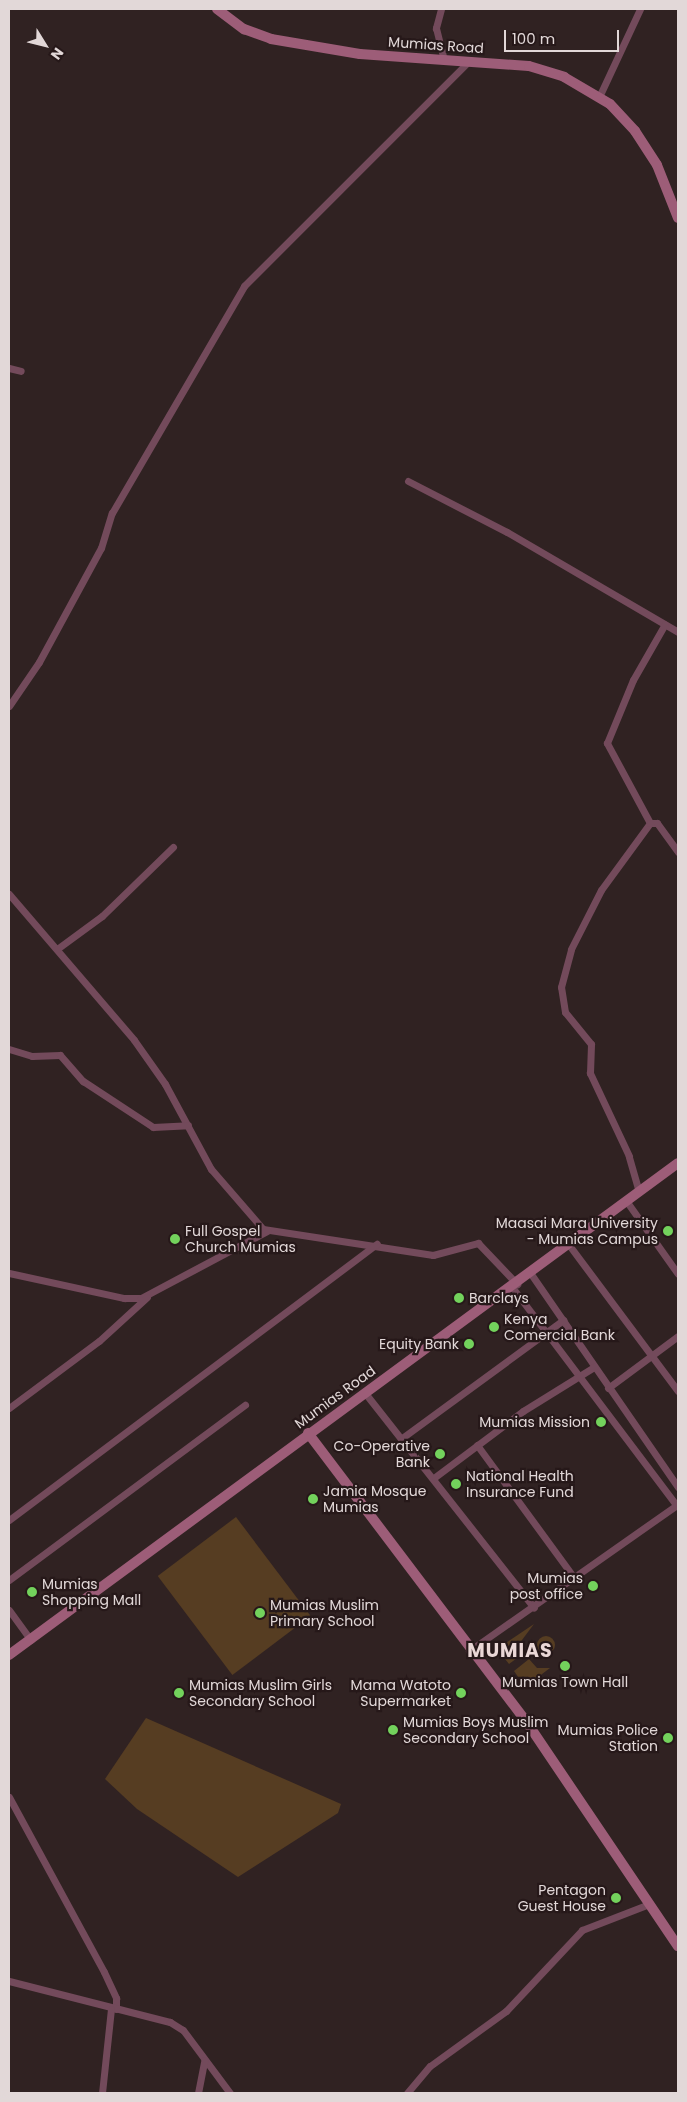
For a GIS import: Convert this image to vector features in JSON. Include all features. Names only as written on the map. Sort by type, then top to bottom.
[{"type":"street","name":"Mumias Road","points":[[217,9],[244,29],[270,39],[360,54],[468,61],[550,72],[599,97],[623,116],[647,147],[678,218]]},
{"type":"street","points":[[441,9],[436,28],[444,59]]},
{"type":"street","points":[[599,97],[640,9]]},
{"type":"street","points":[[9,706],[39,662],[101,548],[112,513],[244,286],[468,61]]},
{"type":"street","points":[[9,368],[21,370]]},
{"type":"street","points":[[408,481],[678,632]]},
{"type":"street","points":[[650,823],[607,743],[633,680],[665,624]]},
{"type":"street","points":[[640,1192],[629,1156],[590,1073],[590,1044],[565,1012],[561,987],[571,949],[601,890],[650,823],[657,822],[678,852]]},
{"type":"street","points":[[57,949],[102,916],[173,847]]},
{"type":"street","points":[[9,894],[134,1040],[188,1125],[226,1190],[267,1231]]},
{"type":"street","points":[[9,1049],[32,1056],[60,1055],[83,1081],[154,1127],[188,1125]]},
{"type":"street","name":"Mumias Road","points":[[9,1655],[308,1433],[531,1274],[678,1164]]},
{"type":"street","points":[[627,1202],[678,1274]]},
{"type":"street","points":[[9,1408],[99,1341],[147,1297],[267,1231],[377,1244],[438,1255],[478,1243],[515,1285],[577,1376],[677,1505],[534,1608],[469,1651]]},
{"type":"street","points":[[9,1520],[377,1244]]},
{"type":"street","points":[[569,1246],[678,1391]]},
{"type":"street","points":[[9,1273],[124,1298],[147,1297]]},
{"type":"street","points":[[531,1274],[678,1487]]},
{"type":"street","points":[[402,1438],[563,1320]]},
{"type":"street","points":[[608,1388],[678,1336]]},
{"type":"street","points":[[435,1477],[477,1445],[577,1376],[594,1367]]},
{"type":"street","points":[[365,1393],[435,1477],[534,1608]]},
{"type":"street","points":[[9,1580],[244,1405]]},
{"type":"street","points":[[308,1433],[469,1651],[528,1724],[678,1946]]},
{"type":"street","points":[[477,1445],[575,1579]]},
{"type":"street","points":[[9,1610],[31,1640]]},
{"type":"street","points":[[9,1797],[104,1972],[116,1998],[102,2093]]},
{"type":"street","points":[[407,2093],[430,2066],[511,2007],[582,1930],[649,1904]]},
{"type":"street","points":[[9,1981],[170,2022],[183,2030],[230,2093]]},
{"type":"street","points":[[198,2093],[204,2060]]},
{"type":"shaded area","points":[[236,1517],[311,1616],[232,1675],[158,1576]]},
{"type":"shaded area","points":[[534,1624],[519,1644],[524,1653],[509,1664],[497,1649]]},
{"type":"shaded area","points":[[542,1636],[550,1636],[555,1641],[553,1652],[542,1654],[537,1649],[537,1641]]},
{"type":"shaded area","points":[[529,1659],[537,1668],[550,1668],[525,1687],[514,1671]]},
{"type":"shaded area","points":[[146,1718],[341,1804],[338,1813],[238,1877],[137,1809],[105,1779]]},
{"type":"place","name":"Maasai Mara University - Mumias Campus","points":[[668,1231]]},
{"type":"place","name":"Full Gospel Church Mumias","points":[[175,1239]]},
{"type":"place","name":"Barclays","points":[[459,1298]]},
{"type":"place","name":"Kenya Comercial Bank","points":[[494,1327]]},
{"type":"place","name":"Equity Bank","points":[[469,1344]]},
{"type":"place","name":"Mumias Mission","points":[[601,1422]]},
{"type":"place","name":"Co-Operative Bank","points":[[440,1454]]},
{"type":"place","name":"National Health Insurance Fund","points":[[456,1484]]},
{"type":"place","name":"Jamia Mosque Mumias","points":[[313,1499]]},
{"type":"place","name":"Mumias post office","points":[[593,1586]]},
{"type":"place","name":"Mumias Shopping Mall","points":[[32,1592]]},
{"type":"place","name":"Mumias Muslim Primary School","points":[[260,1613]]},
{"type":"place","name":"Mumias Town Hall","points":[[565,1666]]},
{"type":"place","name":"Mumias Muslim Girls Secondary School","points":[[179,1693]]},
{"type":"place","name":"Mama Watoto Supermarket","points":[[461,1693]]},
{"type":"place","name":"Mumias Boys Muslim Secondary School","points":[[393,1730]]},
{"type":"place","name":"Mumias Police Station","points":[[668,1738]]},
{"type":"place","name":"Pentagon Guest House","points":[[616,1898]]},
{"type":"district","name":"MUMIAS","points":[[510,1651]]}]
